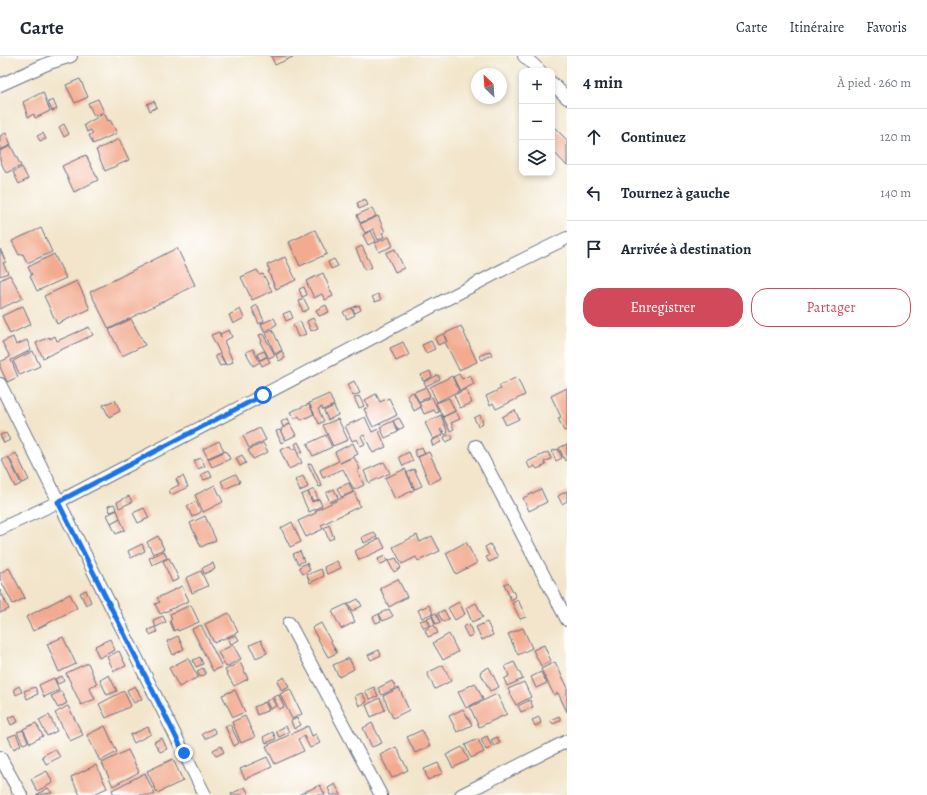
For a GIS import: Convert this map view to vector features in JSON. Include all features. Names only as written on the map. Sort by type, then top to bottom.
[{"type":"street","points":[[0,85],[49,63],[71,56]]},
{"type":"street","points":[[524,56],[537,68]]},
{"type":"street","points":[[555,86],[567,98]]},
{"type":"street","points":[[0,529],[58,502],[512,265],[567,238]]},
{"type":"street","points":[[0,384],[205,795]]},
{"type":"street","points":[[476,446],[567,620]]},
{"type":"street","points":[[290,623],[381,795]]},
{"type":"street","points":[[461,795],[567,742]]},
{"type":"street","points":[[0,757],[4,775],[21,795]]},
{"type":"building","points":[[271,56],[295,56],[275,65]]},
{"type":"building","points":[[80,79],[88,97],[75,103],[66,85]]},
{"type":"building","points":[[43,92],[50,111],[35,118],[34,114],[28,117],[23,102]]},
{"type":"building","points":[[98,99],[104,112],[94,116],[88,103]]},
{"type":"building","points":[[53,100],[57,109],[52,111],[48,102]]},
{"type":"building","points":[[154,101],[157,107],[150,111],[147,104]]},
{"type":"building","points":[[105,114],[108,121],[110,120],[117,133],[93,144],[89,135],[93,134],[91,130],[87,132],[84,125]]},
{"type":"building","points":[[64,124],[69,134],[64,137],[59,127]]},
{"type":"building","points":[[555,128],[567,140],[567,166],[555,153]]},
{"type":"building","points":[[6,133],[11,145],[0,150],[0,136]]},
{"type":"building","points":[[43,133],[46,139],[40,141],[37,136]]},
{"type":"building","points":[[119,139],[129,160],[105,171],[96,150]]},
{"type":"building","points":[[11,146],[21,166],[6,173],[0,160],[0,151]]},
{"type":"building","points":[[86,155],[98,180],[74,192],[62,166]]},
{"type":"building","points":[[22,167],[28,179],[19,184],[13,172]]},
{"type":"building","points":[[365,199],[368,205],[359,209],[357,203]]},
{"type":"building","points":[[372,208],[376,216],[360,223],[357,215]]},
{"type":"building","points":[[378,216],[385,232],[382,233],[384,237],[378,240],[373,229],[365,233],[360,224]]},
{"type":"building","points":[[41,228],[52,252],[27,263],[23,254],[19,255],[12,241]]},
{"type":"building","points":[[315,230],[327,254],[300,266],[289,242]]},
{"type":"building","points":[[371,231],[376,241],[368,245],[363,235]]},
{"type":"building","points":[[389,237],[393,246],[379,252],[375,243]]},
{"type":"building","points":[[362,246],[372,267],[365,270],[356,249]]},
{"type":"building","points":[[177,248],[195,285],[109,329],[90,292]]},
{"type":"building","points":[[0,249],[6,262],[3,263],[8,273],[0,276]]},
{"type":"building","points":[[395,249],[404,268],[395,272],[386,253]]},
{"type":"building","points":[[54,254],[66,278],[37,291],[30,276],[32,275],[28,267]]},
{"type":"building","points":[[285,257],[296,280],[276,289],[267,265]]},
{"type":"building","points":[[334,259],[338,266],[331,269],[328,262]]},
{"type":"building","points":[[257,270],[260,275],[263,274],[272,291],[252,300],[241,277]]},
{"type":"building","points":[[323,273],[333,296],[325,300],[322,294],[314,298],[306,281]]},
{"type":"building","points":[[10,275],[23,298],[0,309],[0,280]]},
{"type":"building","points":[[77,281],[90,309],[57,324],[44,296]]},
{"type":"building","points":[[304,287],[307,295],[302,297],[299,289]]},
{"type":"building","points":[[378,294],[381,300],[375,302],[372,297]]},
{"type":"building","points":[[304,299],[309,309],[303,312],[299,301]]},
{"type":"building","points":[[257,305],[264,321],[259,324],[252,308]]},
{"type":"building","points":[[326,305],[329,312],[319,316],[316,310]]},
{"type":"building","points":[[359,305],[361,310],[355,313],[352,308]]},
{"type":"building","points":[[23,306],[31,324],[10,334],[2,316]]},
{"type":"building","points":[[351,308],[355,315],[347,319],[343,312]]},
{"type":"building","points":[[240,309],[244,318],[233,324],[229,315]]},
{"type":"building","points":[[290,311],[293,318],[286,321],[283,314]]},
{"type":"building","points":[[274,318],[277,324],[265,332],[261,324]]},
{"type":"building","points":[[313,318],[318,328],[311,331],[307,321]]},
{"type":"building","points":[[131,319],[145,345],[122,356],[109,330]]},
{"type":"building","points":[[300,321],[306,334],[298,337],[293,325]]},
{"type":"building","points":[[461,326],[477,362],[459,370],[445,342],[438,345],[435,338],[443,334],[447,342],[444,334]]},
{"type":"building","points":[[89,327],[93,335],[43,358],[36,343],[55,336],[57,341]]},
{"type":"building","points":[[272,329],[282,350],[275,354],[266,333]]},
{"type":"building","points":[[229,330],[232,337],[224,341],[233,362],[226,365],[211,335],[219,332],[221,337],[220,334]]},
{"type":"building","points":[[263,334],[275,355],[269,358],[260,342],[262,341],[259,335]]},
{"type":"building","points":[[13,337],[16,345],[27,340],[31,350],[11,360],[18,377],[7,382],[0,367],[0,362],[10,357],[2,342]]},
{"type":"building","points":[[431,341],[435,349],[426,353],[422,345]]},
{"type":"building","points":[[403,342],[409,355],[396,361],[390,348]]},
{"type":"building","points":[[253,349],[259,361],[267,357],[270,362],[262,366],[260,362],[253,366],[246,352]]},
{"type":"building","points":[[33,351],[40,366],[20,375],[13,361]]},
{"type":"building","points":[[264,351],[267,356],[260,360],[257,354]]},
{"type":"building","points":[[282,351],[285,358],[279,361],[276,355]]},
{"type":"building","points":[[490,351],[492,355],[482,360],[479,356]]},
{"type":"building","points":[[220,354],[225,364],[220,366],[215,356]]},
{"type":"building","points":[[430,371],[432,377],[423,381],[421,375]]},
{"type":"building","points":[[459,374],[462,379],[470,375],[474,384],[460,391],[453,377]]},
{"type":"building","points":[[438,375],[440,379],[426,386],[424,382]]},
{"type":"building","points":[[452,376],[459,391],[437,402],[430,387]]},
{"type":"building","points":[[517,377],[525,395],[496,409],[493,403],[490,405],[486,396],[501,389],[499,386]]},
{"type":"building","points":[[354,381],[360,393],[353,396],[347,385]]},
{"type":"building","points":[[426,387],[430,396],[419,402],[414,392]]},
{"type":"building","points":[[567,388],[567,430],[564,431],[558,418],[561,417],[551,396]]},
{"type":"building","points":[[466,389],[472,403],[460,408],[454,395]]},
{"type":"building","points":[[413,392],[421,407],[414,411],[407,395]]},
{"type":"building","points":[[329,394],[334,405],[323,410],[322,407],[318,409],[324,421],[319,424],[309,403]]},
{"type":"building","points":[[376,394],[380,402],[389,398],[397,415],[373,427],[364,409],[369,407],[365,400]]},
{"type":"building","points":[[359,396],[364,406],[359,408],[354,398]]},
{"type":"building","points":[[432,397],[439,412],[436,413],[434,410],[424,414],[419,403]]},
{"type":"building","points":[[449,398],[455,411],[443,417],[436,403]]},
{"type":"building","points":[[115,400],[120,411],[109,417],[103,405]]},
{"type":"building","points":[[309,404],[314,414],[301,420],[299,416],[294,419],[290,412]]},
{"type":"building","points":[[334,406],[338,415],[328,420],[324,411]]},
{"type":"building","points":[[515,410],[519,419],[506,425],[502,417]]},
{"type":"building","points":[[456,411],[460,419],[451,423],[454,429],[450,431],[443,417]]},
{"type":"building","points":[[441,415],[448,433],[445,435],[442,429],[440,430],[443,435],[433,439],[425,423]]},
{"type":"building","points":[[480,415],[483,423],[478,426],[474,418]]},
{"type":"building","points":[[365,417],[372,432],[378,429],[386,447],[373,453],[364,435],[361,436],[365,444],[360,446],[357,439],[352,441],[345,426]]},
{"type":"building","points":[[288,418],[290,424],[283,427],[281,422]]},
{"type":"building","points":[[399,418],[404,427],[398,430],[393,421]]},
{"type":"building","points":[[338,419],[348,440],[333,446],[323,425]]},
{"type":"building","points":[[393,421],[398,432],[385,438],[380,427]]},
{"type":"building","points":[[290,424],[296,435],[286,440],[281,429]]},
{"type":"building","points":[[260,428],[266,440],[249,448],[243,436]]},
{"type":"building","points":[[280,430],[285,441],[281,443],[276,431]]},
{"type":"building","points":[[6,433],[10,440],[4,443],[0,435]]},
{"type":"building","points":[[451,434],[453,439],[446,442],[444,437]]},
{"type":"building","points":[[326,435],[332,447],[313,456],[307,444]]},
{"type":"building","points":[[439,437],[441,442],[433,446],[431,441]]},
{"type":"building","points":[[219,441],[224,451],[208,458],[203,449]]},
{"type":"building","points":[[298,442],[303,452],[299,453],[295,444]]},
{"type":"building","points":[[263,443],[268,452],[253,459],[248,450]]},
{"type":"building","points":[[353,443],[358,454],[340,463],[354,457],[360,469],[357,471],[364,485],[354,490],[343,469],[323,478],[320,470],[339,461],[335,452]]},
{"type":"building","points":[[567,444],[567,459],[565,461],[559,448]]},
{"type":"building","points":[[290,446],[292,450],[295,448],[302,463],[289,469],[280,450]]},
{"type":"building","points":[[422,447],[425,454],[417,457],[414,451]]},
{"type":"building","points":[[558,449],[562,458],[556,461],[552,451]]},
{"type":"building","points":[[226,451],[230,459],[212,467],[208,459]]},
{"type":"building","points":[[409,452],[413,461],[403,466],[399,457]]},
{"type":"building","points":[[429,452],[441,478],[430,484],[418,457]]},
{"type":"building","points":[[548,452],[551,459],[544,462],[546,465],[537,469],[535,466],[530,469],[527,462]]},
{"type":"building","points":[[16,453],[29,480],[22,483],[9,457]]},
{"type":"building","points":[[242,455],[246,463],[240,466],[236,458]]},
{"type":"building","points":[[8,457],[21,484],[15,487],[2,460]]},
{"type":"building","points":[[201,458],[205,466],[198,469],[194,461]]},
{"type":"building","points":[[384,462],[390,473],[369,483],[364,471]]},
{"type":"building","points":[[311,463],[322,486],[319,487],[308,464]]},
{"type":"building","points":[[405,469],[414,490],[395,499],[385,478]]},
{"type":"building","points":[[414,469],[422,486],[415,489],[407,473]]},
{"type":"building","points":[[209,471],[212,477],[204,480],[201,475]]},
{"type":"building","points":[[236,474],[240,482],[225,489],[221,481]]},
{"type":"building","points":[[183,476],[188,487],[171,495],[169,490],[179,485],[176,479]]},
{"type":"building","points":[[303,476],[308,487],[300,491],[295,480]]},
{"type":"building","points":[[349,483],[353,492],[341,497],[337,488]]},
{"type":"building","points":[[215,485],[223,502],[203,512],[195,495]]},
{"type":"building","points":[[314,489],[318,499],[313,501],[308,492]]},
{"type":"building","points":[[334,489],[338,498],[330,502],[326,493]]},
{"type":"building","points":[[541,489],[547,502],[529,511],[523,498]]},
{"type":"building","points":[[567,491],[567,501],[562,504],[558,496]]},
{"type":"building","points":[[308,492],[312,502],[319,499],[322,506],[309,512],[301,495]]},
{"type":"building","points":[[354,492],[360,506],[321,525],[323,529],[306,537],[298,521]]},
{"type":"building","points":[[129,496],[132,502],[119,508],[117,502]]},
{"type":"building","points":[[196,501],[201,512],[192,517],[187,506]]},
{"type":"building","points":[[114,504],[117,510],[110,512],[108,506]]},
{"type":"building","points":[[144,508],[149,518],[138,523],[133,513]]},
{"type":"building","points":[[117,510],[120,518],[111,523],[107,515]]},
{"type":"building","points":[[205,516],[216,540],[201,547],[190,523]]},
{"type":"building","points":[[120,519],[125,530],[116,534],[111,524]]},
{"type":"building","points":[[292,522],[301,542],[290,547],[281,528]]},
{"type":"building","points":[[329,525],[334,538],[329,540],[324,528]]},
{"type":"building","points":[[374,532],[377,537],[364,543],[362,537]]},
{"type":"building","points":[[417,535],[420,542],[432,536],[440,551],[418,561],[416,557],[402,564],[393,547]]},
{"type":"building","points":[[158,536],[164,549],[153,554],[147,542]]},
{"type":"building","points":[[380,538],[385,548],[359,560],[355,551]]},
{"type":"building","points":[[466,542],[477,563],[456,574],[446,553]]},
{"type":"building","points":[[142,544],[145,551],[131,558],[128,551]]},
{"type":"building","points":[[490,544],[498,558],[489,562],[486,557],[489,556],[485,547]]},
{"type":"building","points":[[164,551],[167,558],[152,565],[149,558]]},
{"type":"building","points":[[300,551],[304,561],[298,564],[293,554]]},
{"type":"building","points":[[385,556],[387,561],[380,565],[378,559]]},
{"type":"building","points":[[169,558],[179,579],[172,582],[163,561]]},
{"type":"building","points":[[396,558],[401,568],[394,572],[388,561]]},
{"type":"building","points":[[337,561],[341,568],[327,574],[324,567]]},
{"type":"building","points":[[213,563],[215,569],[204,574],[202,568]]},
{"type":"building","points":[[307,563],[310,570],[303,574],[299,567]]},
{"type":"building","points":[[9,568],[25,598],[13,604],[0,579],[0,573]]},
{"type":"building","points":[[321,569],[324,576],[310,583],[307,575]]},
{"type":"building","points":[[201,571],[208,586],[192,593],[186,578]]},
{"type":"building","points":[[398,579],[407,597],[389,607],[380,588]]},
{"type":"building","points":[[508,582],[516,597],[511,600],[504,584]]},
{"type":"building","points":[[182,586],[189,601],[160,614],[155,604],[160,602],[157,598]]},
{"type":"building","points":[[0,590],[9,609],[0,613]]},
{"type":"building","points":[[86,590],[91,602],[86,605],[80,593]]},
{"type":"building","points":[[70,594],[77,608],[33,631],[26,617]]},
{"type":"building","points":[[358,599],[362,606],[352,611],[348,604]]},
{"type":"building","points":[[518,600],[526,617],[520,619],[512,603]]},
{"type":"building","points":[[459,602],[465,614],[455,620],[448,608]]},
{"type":"building","points":[[476,603],[483,617],[472,622],[466,608]]},
{"type":"building","points":[[347,604],[355,622],[341,629],[332,611]]},
{"type":"building","points":[[191,605],[199,622],[178,631],[177,629],[174,631],[170,621],[172,619],[170,614]]},
{"type":"building","points":[[429,605],[433,613],[422,618],[418,610]]},
{"type":"building","points":[[389,609],[393,616],[383,621],[379,614]]},
{"type":"building","points":[[444,610],[449,619],[443,622],[438,613]]},
{"type":"building","points":[[229,613],[238,632],[214,643],[205,624]]},
{"type":"building","points":[[436,613],[440,622],[436,624],[432,615]]},
{"type":"building","points":[[379,614],[381,621],[376,623],[373,617]]},
{"type":"building","points":[[163,616],[166,622],[156,627],[153,620]]},
{"type":"building","points":[[432,616],[435,624],[431,626],[427,618]]},
{"type":"building","points":[[426,619],[429,626],[424,628],[420,621]]},
{"type":"building","points":[[487,622],[493,635],[482,640],[476,627]]},
{"type":"building","points":[[321,623],[337,653],[328,657],[312,628]]},
{"type":"building","points":[[469,624],[473,635],[468,637],[463,627]]},
{"type":"building","points":[[201,625],[222,667],[213,671],[192,629]]},
{"type":"building","points":[[434,625],[438,633],[428,637],[425,630]]},
{"type":"building","points":[[155,627],[157,632],[150,635],[148,630]]},
{"type":"building","points":[[523,628],[532,648],[518,655],[508,634]]},
{"type":"building","points":[[449,634],[458,652],[443,660],[433,643]]},
{"type":"building","points":[[236,635],[239,640],[231,644],[228,638]]},
{"type":"building","points":[[178,636],[184,649],[173,655],[167,641]]},
{"type":"building","points":[[63,637],[76,664],[59,672],[47,644]]},
{"type":"building","points":[[110,639],[115,650],[99,658],[95,646]]},
{"type":"building","points":[[261,640],[267,653],[256,658],[250,645]]},
{"type":"building","points":[[233,645],[241,659],[226,667],[218,652]]},
{"type":"building","points":[[544,645],[551,661],[541,666],[533,650]]},
{"type":"building","points":[[379,650],[381,655],[371,660],[368,655]]},
{"type":"building","points":[[119,651],[126,666],[114,671],[107,657]]},
{"type":"building","points":[[200,657],[203,664],[196,667],[193,660]]},
{"type":"building","points":[[188,658],[198,677],[179,687],[169,668]]},
{"type":"building","points":[[349,658],[354,669],[339,677],[333,665]]},
{"type":"building","points":[[240,662],[248,679],[234,686],[225,670]]},
{"type":"building","points":[[514,662],[523,679],[507,686],[504,679],[509,676],[505,666]]},
{"type":"building","points":[[555,662],[567,686],[567,712],[558,693],[554,695],[541,669]]},
{"type":"building","points":[[88,663],[97,684],[89,687],[95,699],[81,705],[66,673]]},
{"type":"building","points":[[443,665],[451,681],[435,689],[427,673]]},
{"type":"building","points":[[489,667],[499,687],[490,691],[480,672]]},
{"type":"building","points":[[203,668],[206,674],[200,677],[197,671]]},
{"type":"building","points":[[541,672],[547,683],[536,688],[531,677]]},
{"type":"building","points":[[109,675],[117,691],[107,695],[100,680]]},
{"type":"building","points":[[62,676],[64,681],[58,684],[55,679]]},
{"type":"building","points":[[284,677],[289,687],[282,691],[277,681]]},
{"type":"building","points":[[54,678],[59,690],[44,697],[39,685]]},
{"type":"building","points":[[392,681],[396,688],[382,695],[378,688]]},
{"type":"building","points":[[524,682],[531,697],[516,705],[508,689]]},
{"type":"building","points":[[475,683],[483,699],[466,708],[458,692]]},
{"type":"building","points":[[19,686],[22,692],[16,695],[14,689]]},
{"type":"building","points":[[135,686],[142,699],[134,703],[127,690]]},
{"type":"building","points":[[35,687],[38,694],[27,699],[24,691]]},
{"type":"building","points":[[374,687],[378,696],[370,699],[365,691]]},
{"type":"building","points":[[399,688],[409,710],[393,718],[383,696]]},
{"type":"building","points":[[290,689],[302,714],[292,719],[280,694]]},
{"type":"building","points":[[235,690],[245,712],[233,717],[222,695]]},
{"type":"building","points":[[61,691],[67,703],[58,708],[51,696]]},
{"type":"building","points":[[124,691],[131,706],[106,718],[99,704]]},
{"type":"building","points":[[362,693],[367,702],[359,706],[355,696]]},
{"type":"building","points":[[497,694],[507,714],[479,727],[470,707]]},
{"type":"building","points":[[279,695],[284,707],[279,709],[273,697]]},
{"type":"building","points":[[272,698],[276,706],[270,709],[266,701]]},
{"type":"building","points":[[380,698],[385,710],[371,717],[366,705]]},
{"type":"building","points":[[530,700],[533,707],[521,712],[518,706]]},
{"type":"building","points":[[265,702],[269,710],[257,715],[254,707]]},
{"type":"building","points":[[68,706],[83,735],[70,741],[55,713]]},
{"type":"building","points":[[463,709],[472,725],[457,732],[449,716]]},
{"type":"building","points":[[15,715],[18,722],[11,725],[8,718]]},
{"type":"building","points":[[49,715],[57,731],[47,736],[39,720]]},
{"type":"building","points":[[245,716],[255,737],[241,743],[232,722]]},
{"type":"building","points":[[559,716],[561,720],[553,724],[550,720]]},
{"type":"building","points":[[539,717],[541,723],[535,726],[532,720]]},
{"type":"building","points":[[297,718],[301,725],[294,729],[291,721]]},
{"type":"building","points":[[36,723],[43,736],[30,743],[23,729]]},
{"type":"building","points":[[372,723],[382,743],[372,747],[363,728]]},
{"type":"building","points":[[230,724],[239,743],[234,746],[225,726]]},
{"type":"building","points":[[105,726],[117,752],[100,761],[87,735]]},
{"type":"building","points":[[286,726],[289,732],[279,737],[276,731]]},
{"type":"building","points":[[308,726],[312,736],[316,734],[320,743],[310,748],[304,736],[298,739],[304,751],[275,764],[266,746]]},
{"type":"building","points":[[148,727],[151,734],[134,743],[130,735]]},
{"type":"building","points":[[213,728],[216,733],[205,739],[202,734]]},
{"type":"building","points":[[23,730],[28,742],[23,744],[17,732]]},
{"type":"building","points":[[422,730],[430,746],[415,753],[407,737]]},
{"type":"building","points":[[273,732],[276,739],[266,743],[263,737]]},
{"type":"building","points":[[16,734],[21,745],[14,749],[8,737]]},
{"type":"building","points":[[487,736],[492,747],[486,750],[481,739]]},
{"type":"building","points":[[497,737],[500,743],[494,746],[491,740]]},
{"type":"building","points":[[162,738],[167,749],[160,752],[154,742]]},
{"type":"building","points":[[478,739],[484,752],[471,758],[465,745]]},
{"type":"building","points":[[221,746],[224,752],[216,756],[213,750]]},
{"type":"building","points":[[396,747],[408,770],[392,778],[380,755]]},
{"type":"building","points":[[462,747],[469,760],[453,768],[446,755]]},
{"type":"building","points":[[55,749],[60,757],[46,764],[42,756]]},
{"type":"building","points":[[128,750],[139,772],[113,786],[102,763]]},
{"type":"building","points":[[267,757],[272,767],[245,779],[240,769]]},
{"type":"building","points":[[173,759],[183,781],[157,793],[147,771]]},
{"type":"building","points":[[438,763],[443,773],[428,780],[424,769]]},
{"type":"building","points":[[96,765],[107,788],[92,795],[80,795],[71,777]]},
{"type":"building","points":[[47,771],[53,783],[37,791],[31,779]]},
{"type":"building","points":[[145,773],[155,795],[114,795],[112,790]]},
{"type":"building","points":[[335,784],[341,795],[331,795],[328,788]]},
{"type":"building","points":[[320,785],[325,795],[298,795]]},
{"type":"building","points":[[245,787],[249,795],[231,795],[231,794]]},
{"type":"building","points":[[48,788],[52,793],[36,795]]},
{"type":"route","points":[[184,753],[58,502],[263,395]]}]
